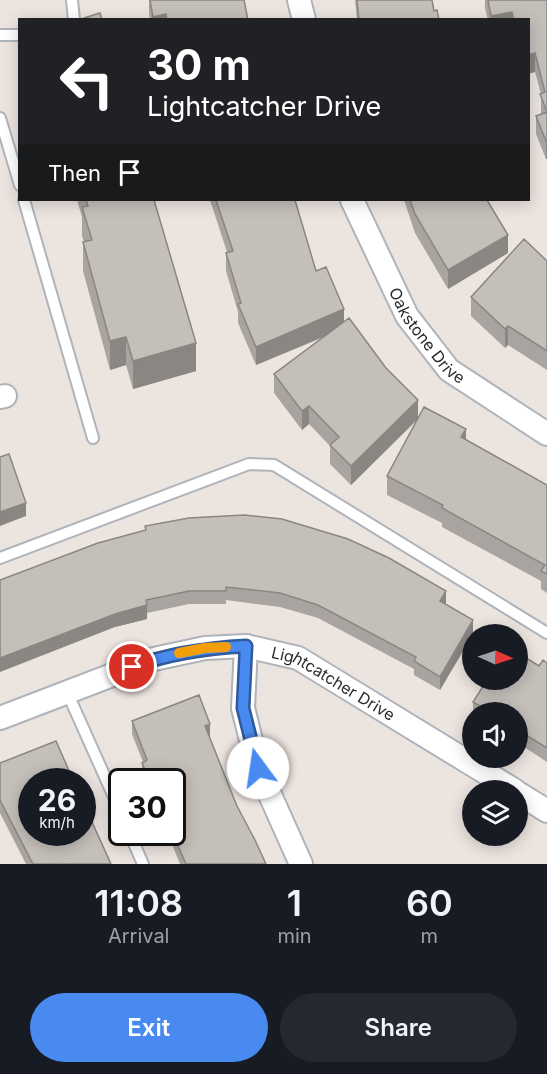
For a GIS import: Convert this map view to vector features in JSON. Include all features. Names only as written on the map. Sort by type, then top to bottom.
[{"type":"street","points":[[299,0],[304,18]]},
{"type":"street","name":"Oakstone Drive","points":[[352,201],[407,316],[449,370],[547,434]]},
{"type":"street","points":[[246,646],[243,708],[258,768],[300,864]]},
{"type":"street","name":"Lightcatcher Drive","points":[[0,718],[154,659],[205,648],[246,646],[298,658],[498,780]]},
{"type":"street","name":"Lightcatcher Drive","points":[[528,799],[547,811]]},
{"type":"lane","points":[[72,0],[74,18]]},
{"type":"lane","points":[[0,35],[18,35]]},
{"type":"lane","points":[[0,118],[18,178]]},
{"type":"lane","points":[[24,201],[93,438]]},
{"type":"lane","points":[[0,558],[249,464],[274,465],[547,633]]},
{"type":"lane","points":[[67,692],[108,784]]},
{"type":"lane","points":[[135,846],[143,864]]},
{"type":"building","points":[[150,0],[244,0],[248,18],[167,18],[166,14],[153,17]]},
{"type":"building","points":[[357,0],[432,0],[434,11],[437,10],[439,18],[359,18]]},
{"type":"building","points":[[488,0],[547,0],[547,112],[540,94],[545,92],[535,53],[530,54],[530,18],[514,18],[512,12],[491,16]]},
{"type":"building","points":[[100,13],[101,18],[84,18]]},
{"type":"building","points":[[547,112],[547,140],[546,141],[536,116]]},
{"type":"building","points":[[86,201],[154,201],[196,343],[133,361],[126,337],[110,341],[83,242],[92,240],[82,207],[88,206]]},
{"type":"building","points":[[216,201],[295,201],[316,271],[326,267],[344,309],[256,347],[238,304],[241,303],[226,253],[233,251]]},
{"type":"building","points":[[410,201],[488,201],[508,235],[448,270],[415,214]]},
{"type":"building","points":[[524,239],[547,261],[547,351],[508,326],[505,329],[471,297]]},
{"type":"building","points":[[349,318],[386,368],[418,400],[351,466],[330,445],[339,437],[309,406],[302,411],[274,374]]},
{"type":"building","points":[[424,407],[466,429],[461,437],[547,485],[547,574],[541,571],[545,565],[442,508],[443,505],[387,476]]},
{"type":"building","points":[[9,454],[26,503],[0,512],[0,457]]},
{"type":"building","points":[[244,515],[282,519],[348,539],[389,558],[446,591],[440,601],[473,620],[471,624],[462,624],[462,639],[440,677],[414,661],[416,657],[318,605],[280,593],[226,587],[226,591],[189,591],[146,600],[147,605],[115,614],[0,658],[0,580],[98,543],[146,530],[145,526],[189,518]]},
{"type":"building","points":[[528,659],[539,666],[543,660],[547,663],[547,748],[528,736],[528,702],[473,702],[481,690],[528,690]]},
{"type":"building","points":[[199,695],[210,724],[205,726],[237,806],[266,864],[186,864],[178,846],[186,846],[186,768],[144,768],[142,763],[147,760],[132,721]]},
{"type":"building","points":[[56,741],[68,768],[18,768],[18,835],[0,800],[0,763]]},
{"type":"building","points":[[96,831],[111,864],[33,864],[24,846],[96,846]]},
{"type":"slow traffic","points":[[179,653],[226,647]]},
{"type":"route","points":[[132,667],[154,659],[205,648],[246,646],[243,708],[258,768]]}]
